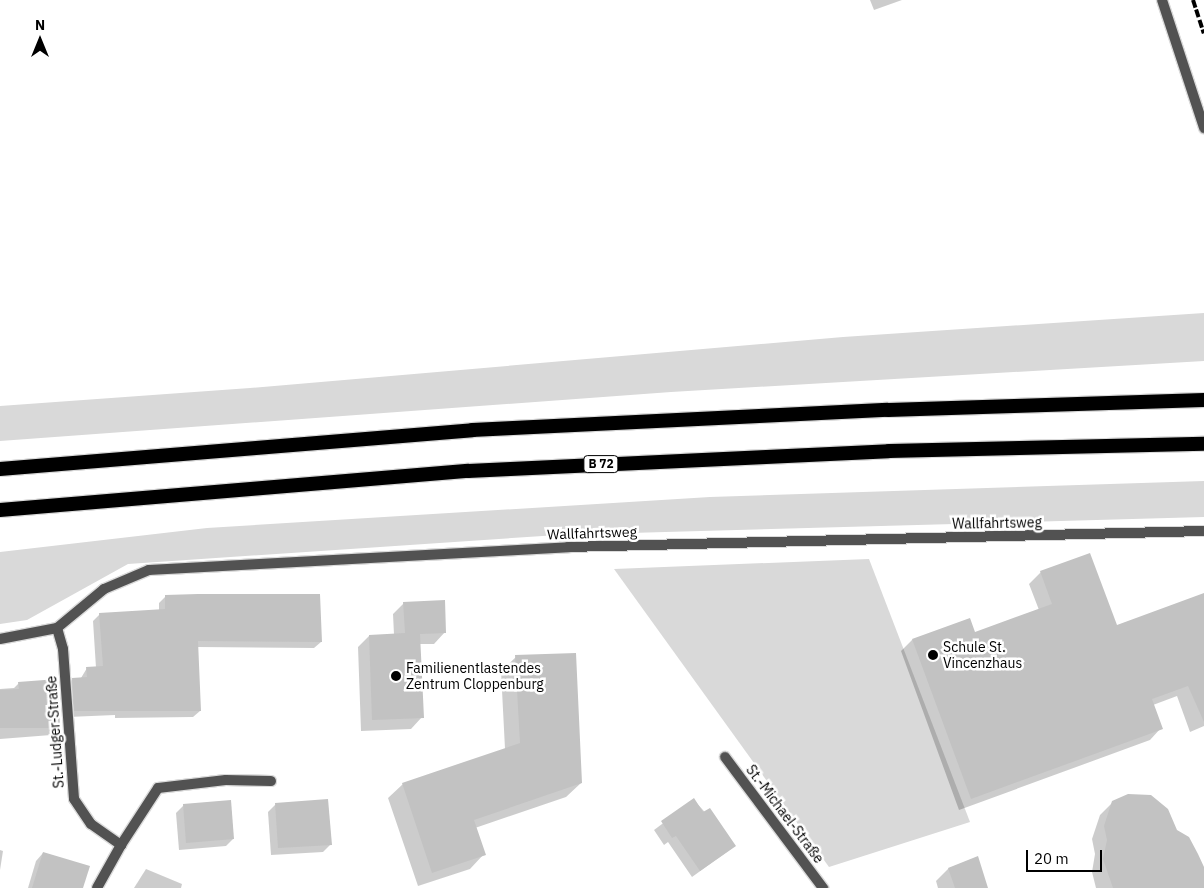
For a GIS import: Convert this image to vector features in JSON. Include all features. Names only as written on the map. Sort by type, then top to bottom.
[{"type":"highway","points":[[0,469],[472,430],[888,410],[1204,400]]},
{"type":"highway","name":"B 72","points":[[0,510],[468,471],[889,451],[1204,444]]},
{"type":"street","points":[[1162,0],[1204,128]]},
{"type":"street","name":"Wallfahrtsweg","points":[[0,639],[57,628],[104,589],[149,570],[568,547],[1204,531]]},
{"type":"street","name":"St.-Ludger-Straße","points":[[57,628],[63,648],[74,799],[91,824],[121,845]]},
{"type":"street","name":"St.-Michael-Straße","points":[[725,757],[823,888]]},
{"type":"street","points":[[97,888],[121,845],[158,788],[226,780],[271,780]]},
{"type":"shaded area","points":[[1204,313],[1204,361],[671,392],[0,441],[0,406],[250,388],[843,337]]},
{"type":"shaded area","points":[[1204,481],[1204,517],[558,535],[128,564],[27,620],[0,624],[0,552],[207,528],[710,497]]},
{"type":"shaded area","points":[[869,559],[970,822],[829,867],[614,569]]},
{"type":"building","points":[[1090,553],[1117,625],[1204,593],[1204,722],[1188,686],[1152,699],[1163,729],[971,799],[912,639],[970,618],[975,632],[1052,604],[1040,571]]},
{"type":"building","points":[[320,594],[322,642],[198,641],[201,711],[74,711],[72,678],[87,677],[86,667],[103,666],[99,613],[165,609],[165,595]]},
{"type":"building","name":"Familienentlastendes Zentrum Cloppenburg","points":[[445,600],[446,633],[420,634],[424,718],[372,720],[369,635],[405,633],[403,602]]},
{"type":"building","points":[[576,653],[582,783],[474,820],[486,855],[432,873],[402,783],[520,743],[515,655]]},
{"type":"building","points":[[58,679],[60,728],[0,728],[0,690],[19,689],[18,682]]},
{"type":"building","points":[[1128,794],[1151,795],[1168,809],[1177,830],[1189,837],[1204,867],[1204,888],[1113,888],[1103,859],[1107,840],[1104,826],[1112,801]]},
{"type":"building","points":[[694,798],[703,812],[710,808],[736,846],[700,871],[676,836],[672,838],[661,821]]},
{"type":"building","points":[[328,799],[332,845],[278,848],[275,803]]},
{"type":"building","points":[[231,800],[234,839],[186,843],[183,804]]},
{"type":"building","points":[[43,852],[90,866],[83,888],[32,888]]},
{"type":"building","points":[[978,856],[988,888],[955,888],[948,868]]},
{"type":"railway","points":[[1193,0],[1204,33]]},
{"type":"place","name":"Schule St. Vincenzhaus","points":[[933,655]]},
{"type":"place","name":"Familienentlastendes Zentrum Cloppenburg","points":[[396,676]]}]
